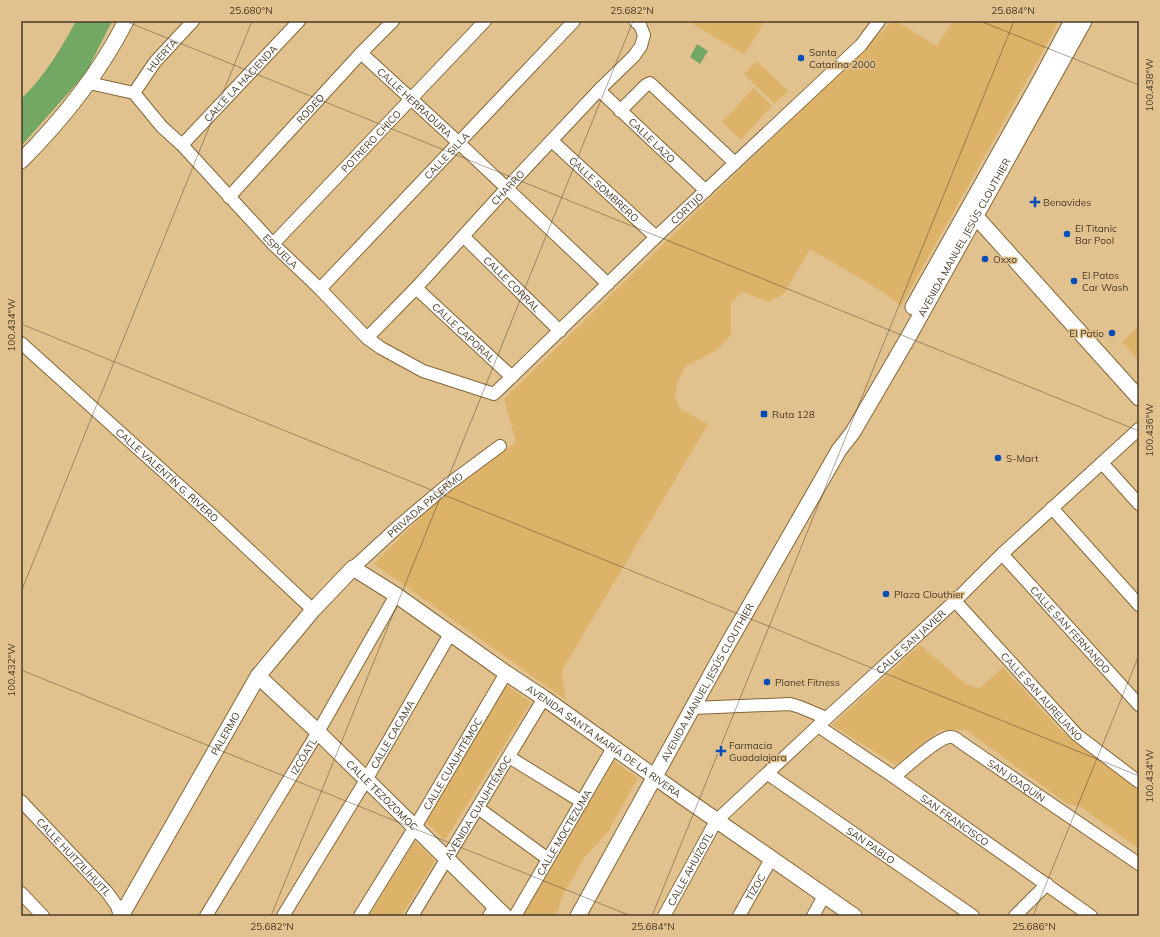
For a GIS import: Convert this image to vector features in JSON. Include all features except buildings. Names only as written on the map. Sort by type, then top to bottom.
[{"type":"street","points":[[21,161],[49,133],[89,83],[115,42],[126,21]]},
{"type":"street","name":"HUERTA","points":[[134,93],[155,62],[193,21]]},
{"type":"street","name":"CALLE LA HACIENDA","points":[[182,146],[299,21]]},
{"type":"street","name":"RODEO","points":[[229,198],[361,53],[393,21]]},
{"type":"street","name":"POTRERO CHICO","points":[[273,244],[484,21]]},
{"type":"street","name":"CALLE SILLA","points":[[320,289],[574,21]]},
{"type":"street","name":"CHARRO","points":[[367,338],[464,237],[506,189],[599,90],[634,56],[641,46],[644,35],[640,26],[635,21]]},
{"type":"street","name":"CORTIJO","points":[[494,394],[656,237],[706,192],[861,45],[879,21]]},
{"type":"street","name":"AVENIDA MANUEL JESÚS CLOUTHIER","points":[[578,916],[729,643],[839,450],[843,434],[972,212],[1040,81],[1080,21]]},
{"type":"street","name":"CALLE HERRADURA","points":[[361,53],[411,98],[608,284]]},
{"type":"street","points":[[89,83],[134,93]]},
{"type":"street","points":[[620,111],[646,85],[650,83],[735,163]]},
{"type":"street","name":"CALLE LAZO","points":[[599,90],[706,192]]},
{"type":"street","name":"ESPUELA","points":[[134,93],[162,127],[182,146],[229,198],[367,338],[381,348],[423,371],[494,394]]},
{"type":"street","name":"CALLE SOMBRERO","points":[[552,141],[656,237]]},
{"type":"street","points":[[972,212],[1139,398]]},
{"type":"street","name":"CALLE CORRAL","points":[[464,237],[560,331]]},
{"type":"street","name":"CALLE CAPORAL","points":[[416,288],[512,377]]},
{"type":"street","name":"CALLE VALENTÍN G. RIVERO","points":[[21,343],[214,517],[312,610]]},
{"type":"street","name":"CALLE SAN JAVIER","points":[[716,821],[955,601],[1002,554],[1139,429]]},
{"type":"street","name":"PRIVADA PALERMO","points":[[352,568],[446,486],[500,446]]},
{"type":"street","points":[[1102,463],[1139,504]]},
{"type":"street","points":[[1052,508],[1139,605]]},
{"type":"street","name":"CALLE SAN FERNANDO","points":[[1002,554],[1139,705]]},
{"type":"street","name":"PALERMO","points":[[121,916],[258,676],[312,610],[352,568]]},
{"type":"street","name":"AVENIDA SANTA MARÍA DE LA RIVERA","points":[[352,568],[396,595],[544,698],[716,821],[854,916]]},
{"type":"street","name":"IZCÓATL","points":[[206,916],[318,732],[396,595]]},
{"type":"street","name":"CALLE SAN AURELIANO","points":[[955,601],[1077,735],[1139,782]]},
{"type":"street","name":"CALLE CACAMA","points":[[283,916],[366,780],[450,634]]},
{"type":"street","name":"CALLE CUAUHTÉMOC","points":[[360,916],[506,673]]},
{"type":"street","name":"CALLE TEZOZOMOC","points":[[258,676],[318,732],[414,827],[496,913]]},
{"type":"street","name":"AVENIDA CUAUHTÉMOC","points":[[412,916],[544,698]]},
{"type":"street","name":"SAN FRANCISCO","points":[[693,708],[778,704],[790,704],[800,707],[894,777],[1091,916]]},
{"type":"street","name":"SAN JOAQUÍN","points":[[894,777],[934,744],[946,737],[951,737],[1139,864]]},
{"type":"street","name":"CALLE MOCTEZUMA","points":[[515,916],[613,748]]},
{"type":"street","points":[[509,757],[582,802]]},
{"type":"street","name":"SAN PABLO","points":[[768,774],[973,916]]},
{"type":"street","name":"CALLE HUITZILÍHUITL","points":[[21,802],[107,892],[117,906],[121,916]]},
{"type":"street","points":[[478,808],[548,859]]},
{"type":"street","name":"CALLE AHUÍZOTL","points":[[664,916],[716,821]]},
{"type":"street","name":"TÍZOC","points":[[740,916],[771,858]]},
{"type":"street","points":[[1015,916],[1047,884]]},
{"type":"street","points":[[21,893],[43,916]]},
{"type":"street","points":[[813,916],[824,896]]},
{"type":"shaded area","points":[[76,21],[112,21],[86,73],[21,146],[21,99],[52,62]]},
{"type":"shaded area","points":[[688,21],[765,21],[746,52],[743,54]]},
{"type":"shaded area","points":[[893,21],[899,21],[902,25],[937,46],[953,21],[1058,21],[1052,35],[901,306],[883,292],[810,249],[784,294],[768,302],[743,292],[731,302],[731,335],[717,350],[686,366],[678,381],[675,396],[679,408],[708,424],[561,672],[566,700],[374,564],[436,502],[516,442],[504,399]]},
{"type":"shaded area","points":[[697,44],[708,51],[700,64],[690,57]]},
{"type":"shaded area","points":[[757,61],[788,91],[775,104],[744,74]]},
{"type":"shaded area","points":[[754,88],[772,106],[741,140],[722,122]]},
{"type":"shaded area","points":[[1139,326],[1139,362],[1122,342]]},
{"type":"shaded area","points":[[920,645],[966,684],[980,688],[1003,667],[1061,731],[1139,788],[1139,849],[1081,807],[1066,803],[966,730],[940,730],[896,765],[832,725]]},
{"type":"shaded area","points":[[506,685],[531,702],[445,840],[426,822]]},
{"type":"shaded area","points":[[614,761],[638,778],[608,832],[584,858],[563,895],[556,916],[523,916]]},
{"type":"shaded area","points":[[415,841],[435,861],[401,916],[369,916]]},
{"type":"place","name":"Santa Catarina 2000","points":[[801,58]]},
{"type":"place","name":"Benavides","points":[[1035,202]]},
{"type":"place","name":"El Titanic Bar Pool","points":[[1067,234]]},
{"type":"place","name":"Oxxo","points":[[985,259]]},
{"type":"place","name":"El Patos Car Wash","points":[[1074,281]]},
{"type":"place","name":"El Patio","points":[[1112,333]]},
{"type":"place","name":"Ruta 128","points":[[764,414]]},
{"type":"place","name":"S-Mart","points":[[998,458]]},
{"type":"place","name":"Plaza Clouthier","points":[[886,594]]},
{"type":"place","name":"Planet Fitness","points":[[767,682]]},
{"type":"place","name":"Farmacia Guadalajara","points":[[721,751]]}]
